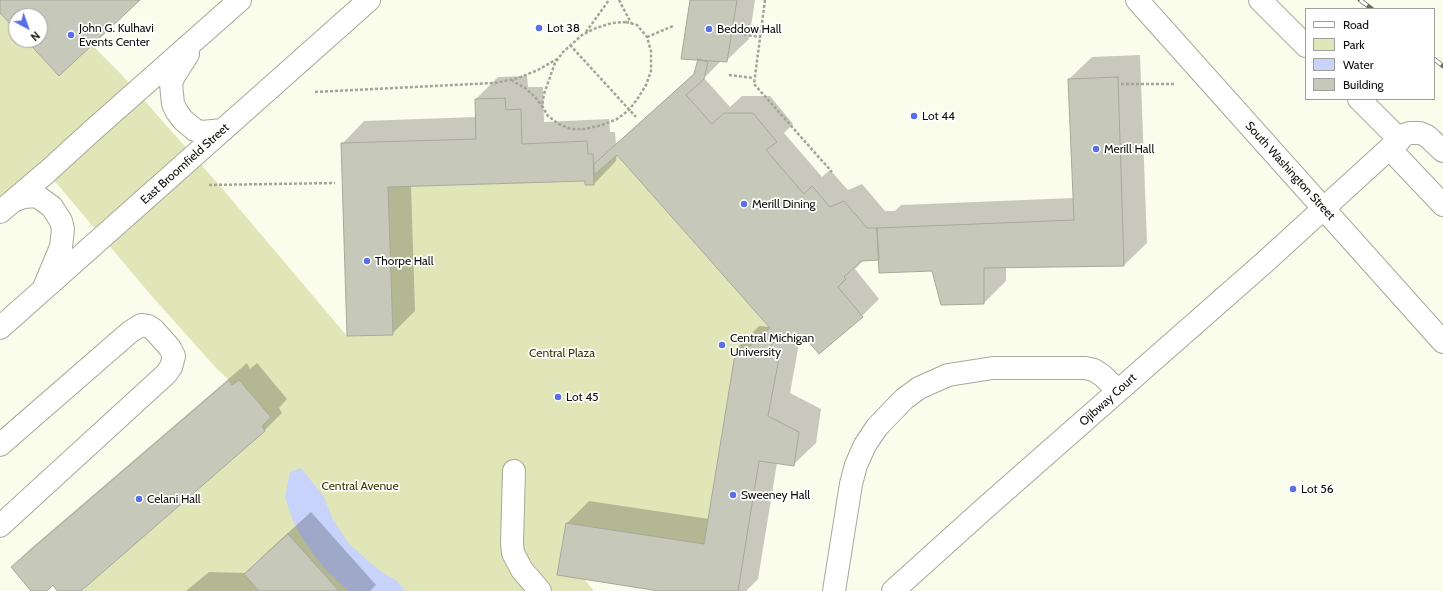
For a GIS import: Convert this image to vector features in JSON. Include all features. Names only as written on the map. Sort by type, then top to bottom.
[{"type":"main road","points":[[6,206],[47,172],[240,0]]},
{"type":"main road","name":"East Broomfield Street","points":[[0,328],[369,0]]},
{"type":"main road","name":"South Washington Street","points":[[1137,0],[1443,342]]},
{"type":"main road","points":[[1260,0],[1305,45]]},
{"type":"main road","points":[[205,31],[174,76],[171,84],[173,104],[183,120],[195,130],[202,132],[223,130]]},
{"type":"main road","points":[[1360,100],[1443,205]]},
{"type":"main road","points":[[1395,144],[1404,135],[1410,133],[1420,133],[1427,136],[1443,151]]},
{"type":"main road","name":"Ojibway Court","points":[[893,591],[1324,209],[1395,144]]},
{"type":"main road","points":[[6,206],[24,196],[37,196],[52,207],[61,221],[63,229],[61,247],[43,290]]},
{"type":"main road","points":[[0,445],[130,332],[141,325],[148,326],[154,330],[170,348],[174,356],[171,367],[166,374],[0,526]]},
{"type":"main road","points":[[834,591],[851,484],[856,465],[877,427],[904,399],[919,388],[948,375],[993,368],[1085,368],[1094,370],[1104,376],[1118,391]]},
{"type":"main road","points":[[514,471],[513,553],[522,570],[540,591]]},
{"type":"path","points":[[585,33],[609,0]]},
{"type":"path","points":[[619,0],[631,23]]},
{"type":"path","points":[[765,0],[754,84],[832,172]]},
{"type":"path","points":[[510,80],[525,88],[535,97],[548,116],[559,124],[571,129],[585,130],[602,125],[629,110],[646,85],[651,71],[651,51],[647,37],[637,25],[626,22],[612,23],[585,33],[570,44],[555,63],[544,94],[542,106]]},
{"type":"path","points":[[647,37],[673,26]]},
{"type":"path","points":[[734,33],[760,37]]},
{"type":"path","points":[[570,44],[636,117]]},
{"type":"path","points":[[315,92],[487,83],[510,80],[538,70],[559,58]]},
{"type":"path","points":[[729,75],[754,78]]},
{"type":"path","points":[[1121,84],[1176,84]]},
{"type":"path","points":[[208,185],[335,183]]},
{"type":"green space","name":"Central Plaza","points":[[0,13],[8,22],[8,48],[33,48],[59,76],[92,45],[120,73],[220,186],[347,336],[393,335],[388,187],[585,181],[585,185],[594,185],[594,175],[617,155],[770,328],[747,349],[736,348],[704,544],[566,523],[557,575],[584,579],[594,591],[338,591],[285,537],[244,574],[259,591],[81,591],[265,431],[262,426],[271,417],[239,380],[232,385],[229,380],[217,369],[150,294],[47,172],[0,213]]},
{"type":"water","points":[[301,468],[324,497],[332,518],[349,544],[379,570],[397,581],[405,591],[348,591],[325,569],[304,541],[293,521],[285,497],[290,472]]},
{"type":"building","name":"John G. Kulhavi Events Center","points":[[0,0],[140,0],[59,76],[33,48],[48,48],[48,8],[8,8],[8,22],[0,13]]},
{"type":"building","name":"Beddow Hall","points":[[690,0],[737,0],[727,62],[681,59]]},
{"type":"building","name":"Merill Dining","points":[[698,59],[708,62],[704,79],[686,95],[712,124],[724,113],[753,113],[777,142],[766,150],[804,194],[812,186],[830,207],[844,201],[867,228],[877,228],[879,260],[861,261],[844,277],[846,279],[838,287],[863,317],[819,354],[807,340],[803,341],[794,334],[777,338],[767,351],[747,349],[770,328],[617,155],[594,175],[594,164],[694,74]]},
{"type":"building","name":"Merill Hall","points":[[1118,77],[1124,266],[984,268],[984,304],[941,305],[932,271],[879,273],[877,228],[1074,220],[1068,79]]},
{"type":"building","name":"Thorpe Hall","points":[[505,98],[506,110],[521,109],[522,144],[587,141],[588,154],[593,154],[594,185],[585,185],[585,181],[388,187],[393,335],[347,336],[341,143],[476,139],[475,99]]},
{"type":"building","name":"Sweeney Hall","points":[[736,348],[767,351],[767,356],[779,358],[768,416],[799,432],[794,466],[759,461],[738,591],[659,591],[557,575],[566,523],[704,544]]},
{"type":"building","name":"Celani Hall","points":[[229,380],[232,385],[239,380],[271,417],[262,426],[265,431],[81,591],[57,591],[53,585],[47,591],[31,591],[11,567]]},
{"type":"building","points":[[288,534],[339,591],[259,591],[244,574]]},
{"type":"railway","points":[[1360,0],[1371,8]]},
{"type":"railway","points":[[1435,60],[1443,66]]},
{"type":"place","name":"Lot 38","points":[[539,28]]},
{"type":"place","name":"Beddow Hall","points":[[709,29]]},
{"type":"place","name":"John G. Kulhavi Events Center","points":[[71,35]]},
{"type":"place","name":"Lot 44","points":[[914,116]]},
{"type":"place","name":"Merill Hall","points":[[1096,149]]},
{"type":"place","name":"Merill Dining","points":[[744,204]]},
{"type":"place","name":"Thorpe Hall","points":[[367,261]]},
{"type":"place","name":"Central Michigan University","points":[[722,345]]},
{"type":"place","name":"Lot 45","points":[[558,397]]},
{"type":"place","name":"Lot 56","points":[[1293,489]]},
{"type":"place","name":"Sweeney Hall","points":[[733,495]]},
{"type":"place","name":"Celani Hall","points":[[139,499]]},
{"type":"park label","name":"Central Avenue","points":[[360,486]]}]
